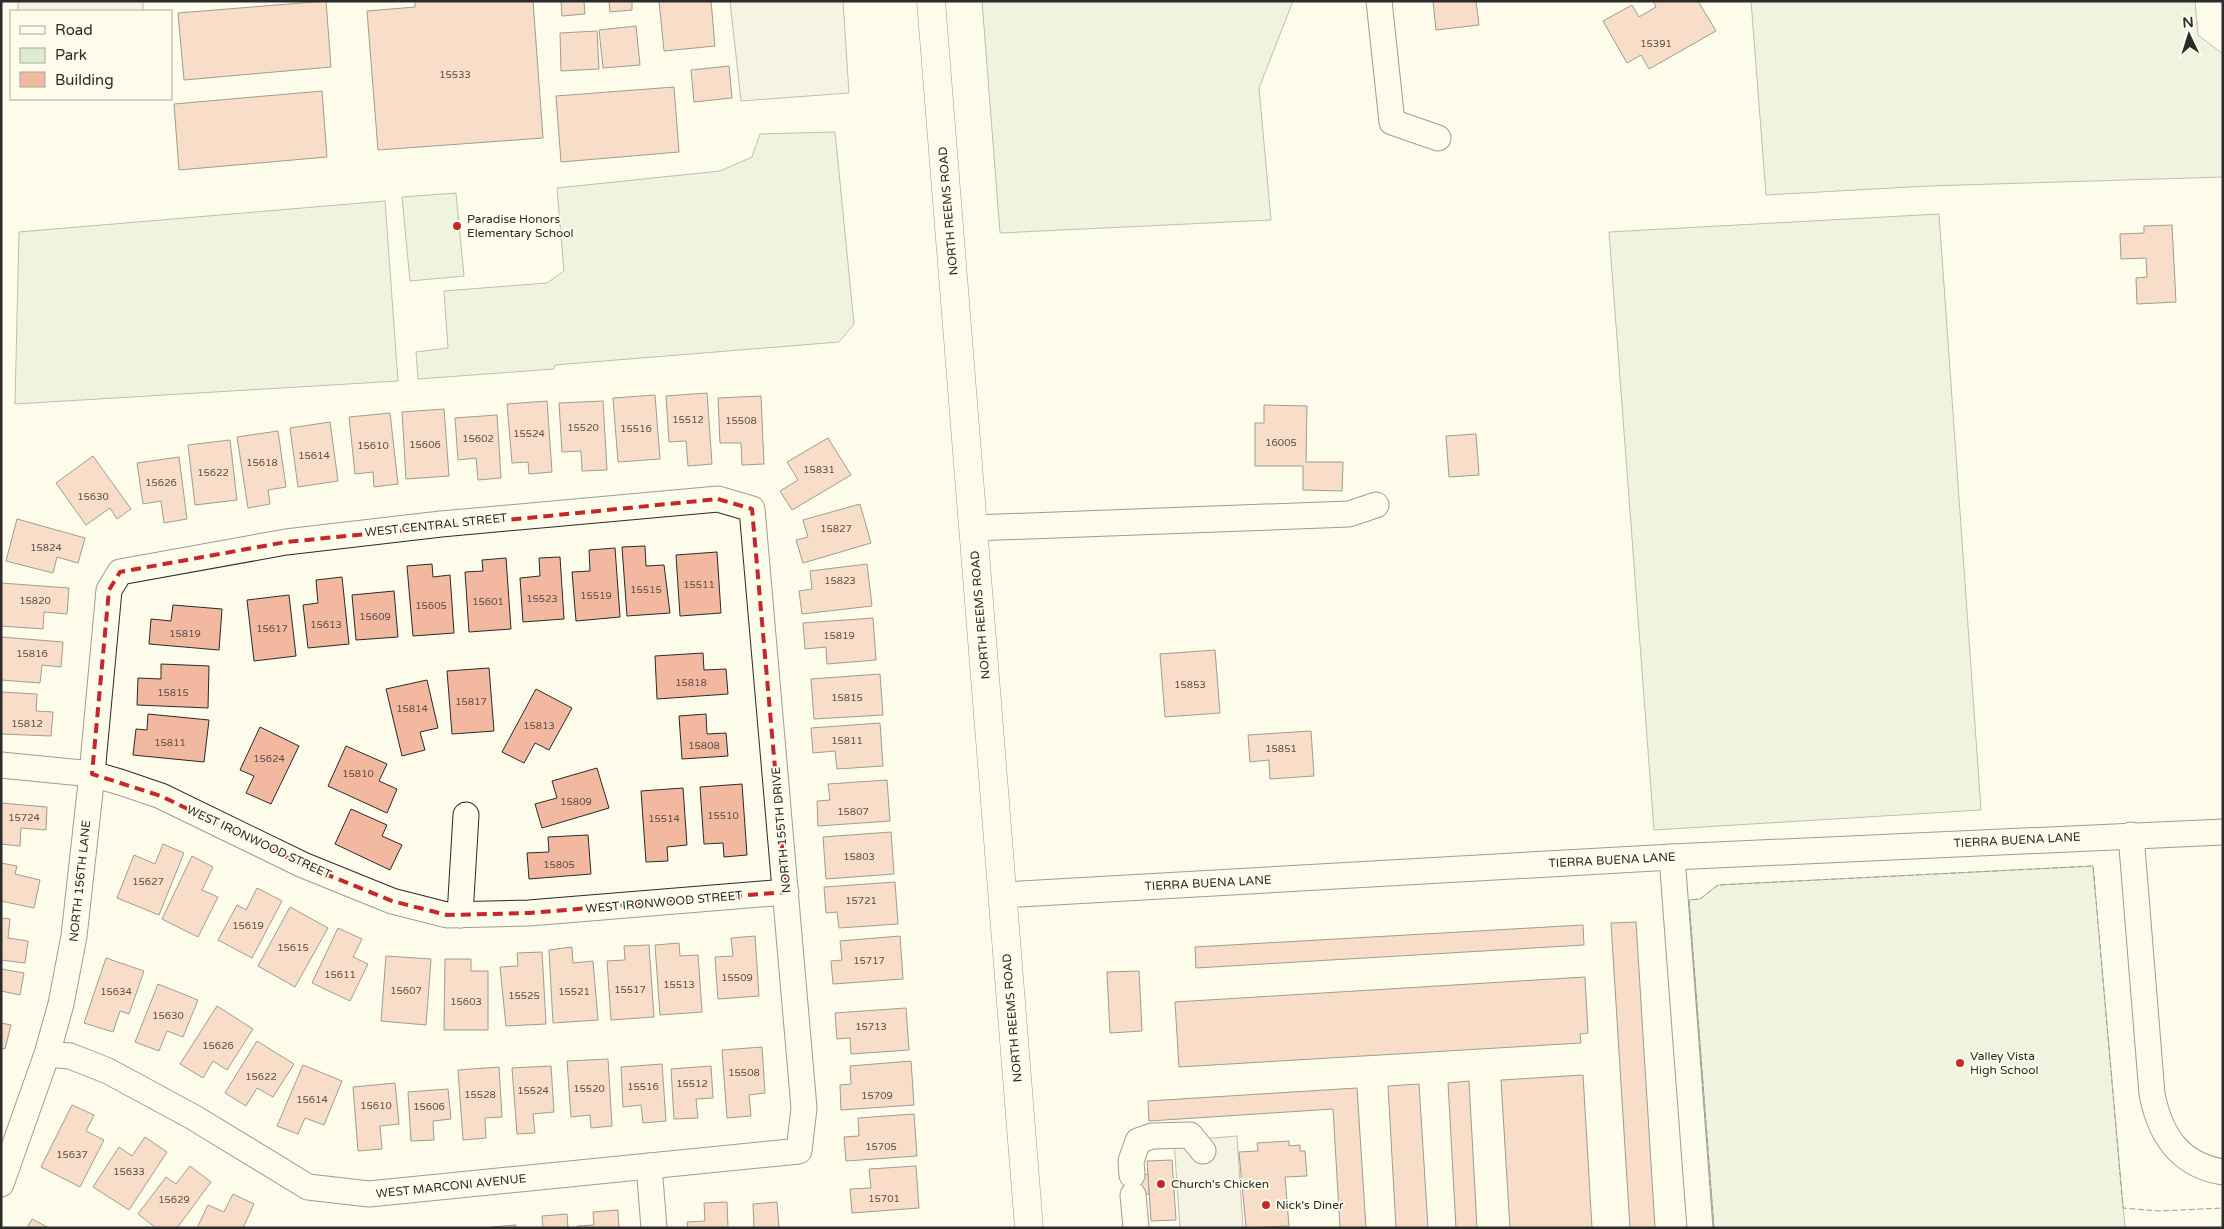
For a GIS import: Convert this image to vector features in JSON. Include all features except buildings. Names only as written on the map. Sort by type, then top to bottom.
[{"type":"main road","name":"NORTH REEMS ROAD","points":[[931,1],[1029,1228]]},
{"type":"street","points":[[1379,1],[1392,122],[1438,138]]},
{"type":"street","name":"WEST CENTRAL STREET","points":[[120,572],[286,542],[441,524],[718,499],[752,509]]},
{"type":"street","points":[[973,528],[1350,514],[1376,505]]},
{"type":"street","name":"NORTH 155TH DRIVE","points":[[752,509],[804,1108],[799,1151]]},
{"type":"street","name":"NORTH 156TH LANE","points":[[3,1175],[47,1054],[61,1004],[74,936],[92,774],[109,590],[120,572]]},
{"type":"street","name":"WEST IRONWOOD STREET","points":[[1,765],[92,774],[161,796],[303,865],[392,901],[447,915],[529,912],[786,892]]},
{"type":"street","points":[[460,915],[466,816]]},
{"type":"street","name":"TIERRA BUENA LANE","points":[[1002,895],[1672,857],[2223,832]]},
{"type":"street","points":[[2131,835],[2152,1094],[2156,1116],[2180,1154],[2207,1169],[2223,1172]]},
{"type":"street","points":[[1672,857],[1700,1228]]},
{"type":"street","name":"WEST MARCONI AVENUE","points":[[47,1054],[70,1056],[108,1071],[193,1117],[308,1187],[369,1194],[799,1151]]},
{"type":"street","points":[[1136,1228],[1131,1161],[1138,1141],[1152,1136],[1190,1135],[1203,1151]]},
{"type":"street","points":[[649,1166],[654,1228]]},
{"type":"highlighted area","points":[[718,499],[752,509],[786,892],[529,913],[447,915],[392,901],[303,865],[161,796],[92,774],[109,590],[120,572],[286,542]]},
{"type":"green space","points":[[982,1],[1293,1],[1259,88],[1271,220],[1000,233]]},
{"type":"green space","points":[[1751,1],[2195,1],[2198,35],[2223,54],[2223,177],[1928,186],[1766,195]]},
{"type":"green space","points":[[835,132],[854,324],[839,342],[555,365],[554,369],[418,379],[416,352],[448,348],[444,291],[547,283],[564,271],[557,188],[720,171],[752,157],[760,134]]},
{"type":"green space","points":[[456,193],[464,276],[410,281],[402,197]]},
{"type":"green space","points":[[385,201],[398,381],[15,404],[19,232]]},
{"type":"green space","points":[[1939,214],[1981,810],[1654,830],[1609,232]]},
{"type":"green space","name":"Valley Vista High School","points":[[2093,866],[2125,1228],[1714,1228],[1689,900],[1700,899],[1718,885]]},
{"type":"shaded area","points":[[18,1],[143,1],[143,10],[18,10]]},
{"type":"shaded area","points":[[730,1],[843,1],[849,93],[741,101]]},
{"type":"shaded area","points":[[1237,1136],[1243,1228],[1180,1228],[1174,1141]]},
{"type":"fence","points":[[1714,1228],[1689,900],[1700,899],[1718,885],[2093,866],[2123,1208],[2159,1211],[2223,1208]]},
{"type":"place","name":"Paradise Honors Elementary School","points":[[457,226]]},
{"type":"place","name":"Valley Vista High School","points":[[1960,1063]]},
{"type":"place","name":"Church's Chicken","points":[[1161,1184]]},
{"type":"place","name":"Nick's Diner","points":[[1266,1205]]}]
